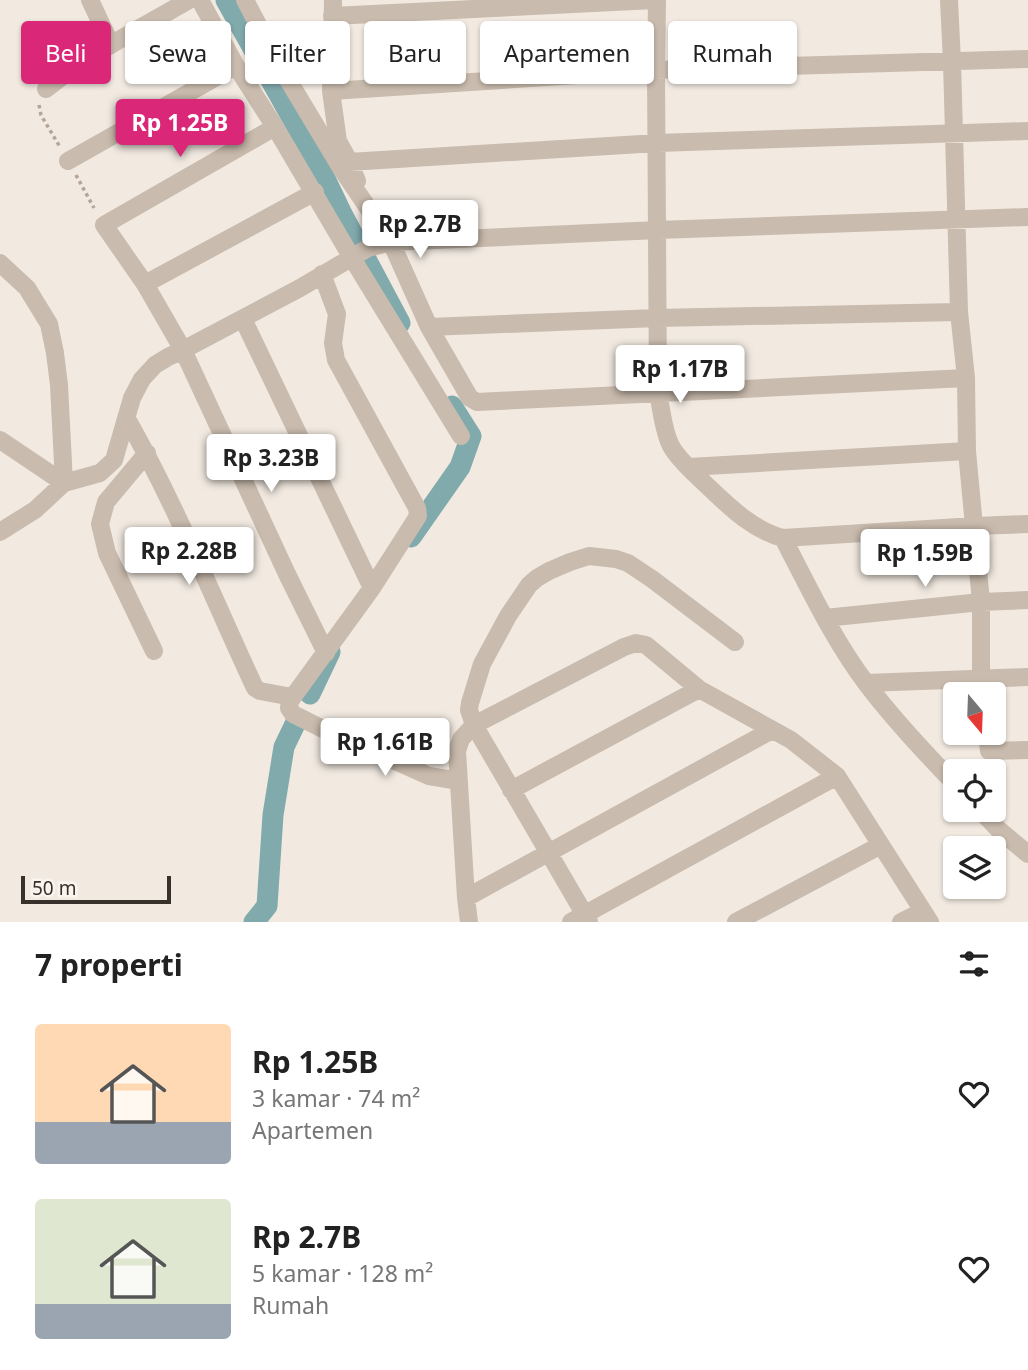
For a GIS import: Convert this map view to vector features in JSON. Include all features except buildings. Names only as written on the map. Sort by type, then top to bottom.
[{"type":"street","points":[[90,0],[100,21]]},
{"type":"street","points":[[111,45],[189,0]]},
{"type":"street","points":[[200,0],[236,66],[315,192],[360,252],[461,436]]},
{"type":"street","points":[[246,0],[278,63],[341,167],[391,242],[429,327],[473,400],[477,402],[658,394],[966,378]]},
{"type":"street","points":[[365,201],[338,141],[331,91],[333,8],[656,0],[658,394],[673,449],[742,518],[770,535],[783,538],[1028,524]]},
{"type":"street","points":[[949,0],[959,312],[966,378],[967,451],[981,603],[982,682]]},
{"type":"street","points":[[331,91],[656,70],[1028,59]]},
{"type":"street","points":[[68,161],[236,66]]},
{"type":"street","points":[[46,89],[52,84]]},
{"type":"street","points":[[275,127],[104,225],[145,285],[183,351],[286,574],[326,653]]},
{"type":"street","points":[[349,162],[657,143],[1028,131]]},
{"type":"street","points":[[145,285],[315,192]]},
{"type":"street","points":[[0,532],[34,510],[64,483],[95,475],[110,465],[114,460],[132,398],[142,379],[162,360],[243,319],[360,252],[391,242],[1028,217]]},
{"type":"street","points":[[0,263],[27,288],[49,324],[59,385],[64,483]]},
{"type":"street","points":[[322,274],[337,314],[333,343],[336,360],[418,512],[416,522],[288,705],[293,714],[429,776],[459,781]]},
{"type":"street","points":[[429,327],[657,318],[959,312]]},
{"type":"street","points":[[243,319],[372,587]]},
{"type":"street","points":[[127,419],[147,453],[208,581],[255,688],[292,697]]},
{"type":"street","points":[[0,440],[64,483]]},
{"type":"street","points":[[689,467],[967,451]]},
{"type":"street","points":[[147,453],[106,502],[100,524],[107,553],[154,651]]},
{"type":"street","points":[[783,538],[825,618],[866,683],[943,772]]},
{"type":"street","points":[[735,642],[652,579],[616,559],[589,556],[537,578],[528,585],[508,616],[482,664],[471,694],[469,710],[474,725],[549,852],[582,920],[837,776]]},
{"type":"street","points":[[825,618],[1028,600]]},
{"type":"street","points":[[469,922],[457,751],[461,738],[474,725],[636,643],[646,645],[699,689],[802,748],[837,776],[926,916],[901,922]]},
{"type":"street","points":[[1005,682],[1028,677]]},
{"type":"street","points":[[866,683],[943,686]]},
{"type":"street","points":[[512,790],[699,689]]},
{"type":"street","points":[[466,898],[772,730]]},
{"type":"street","points":[[988,746],[989,751],[1028,750]]},
{"type":"street","points":[[991,822],[1028,854]]},
{"type":"street","points":[[736,922],[881,845]]},
{"type":"waterway","points":[[226,0],[319,166],[400,323]]},
{"type":"waterway","points":[[411,537],[460,467],[471,436],[452,406]]},
{"type":"waterway","points":[[310,694],[330,652]]},
{"type":"waterway","points":[[254,922],[267,906],[273,815],[284,747],[296,722]]}]
